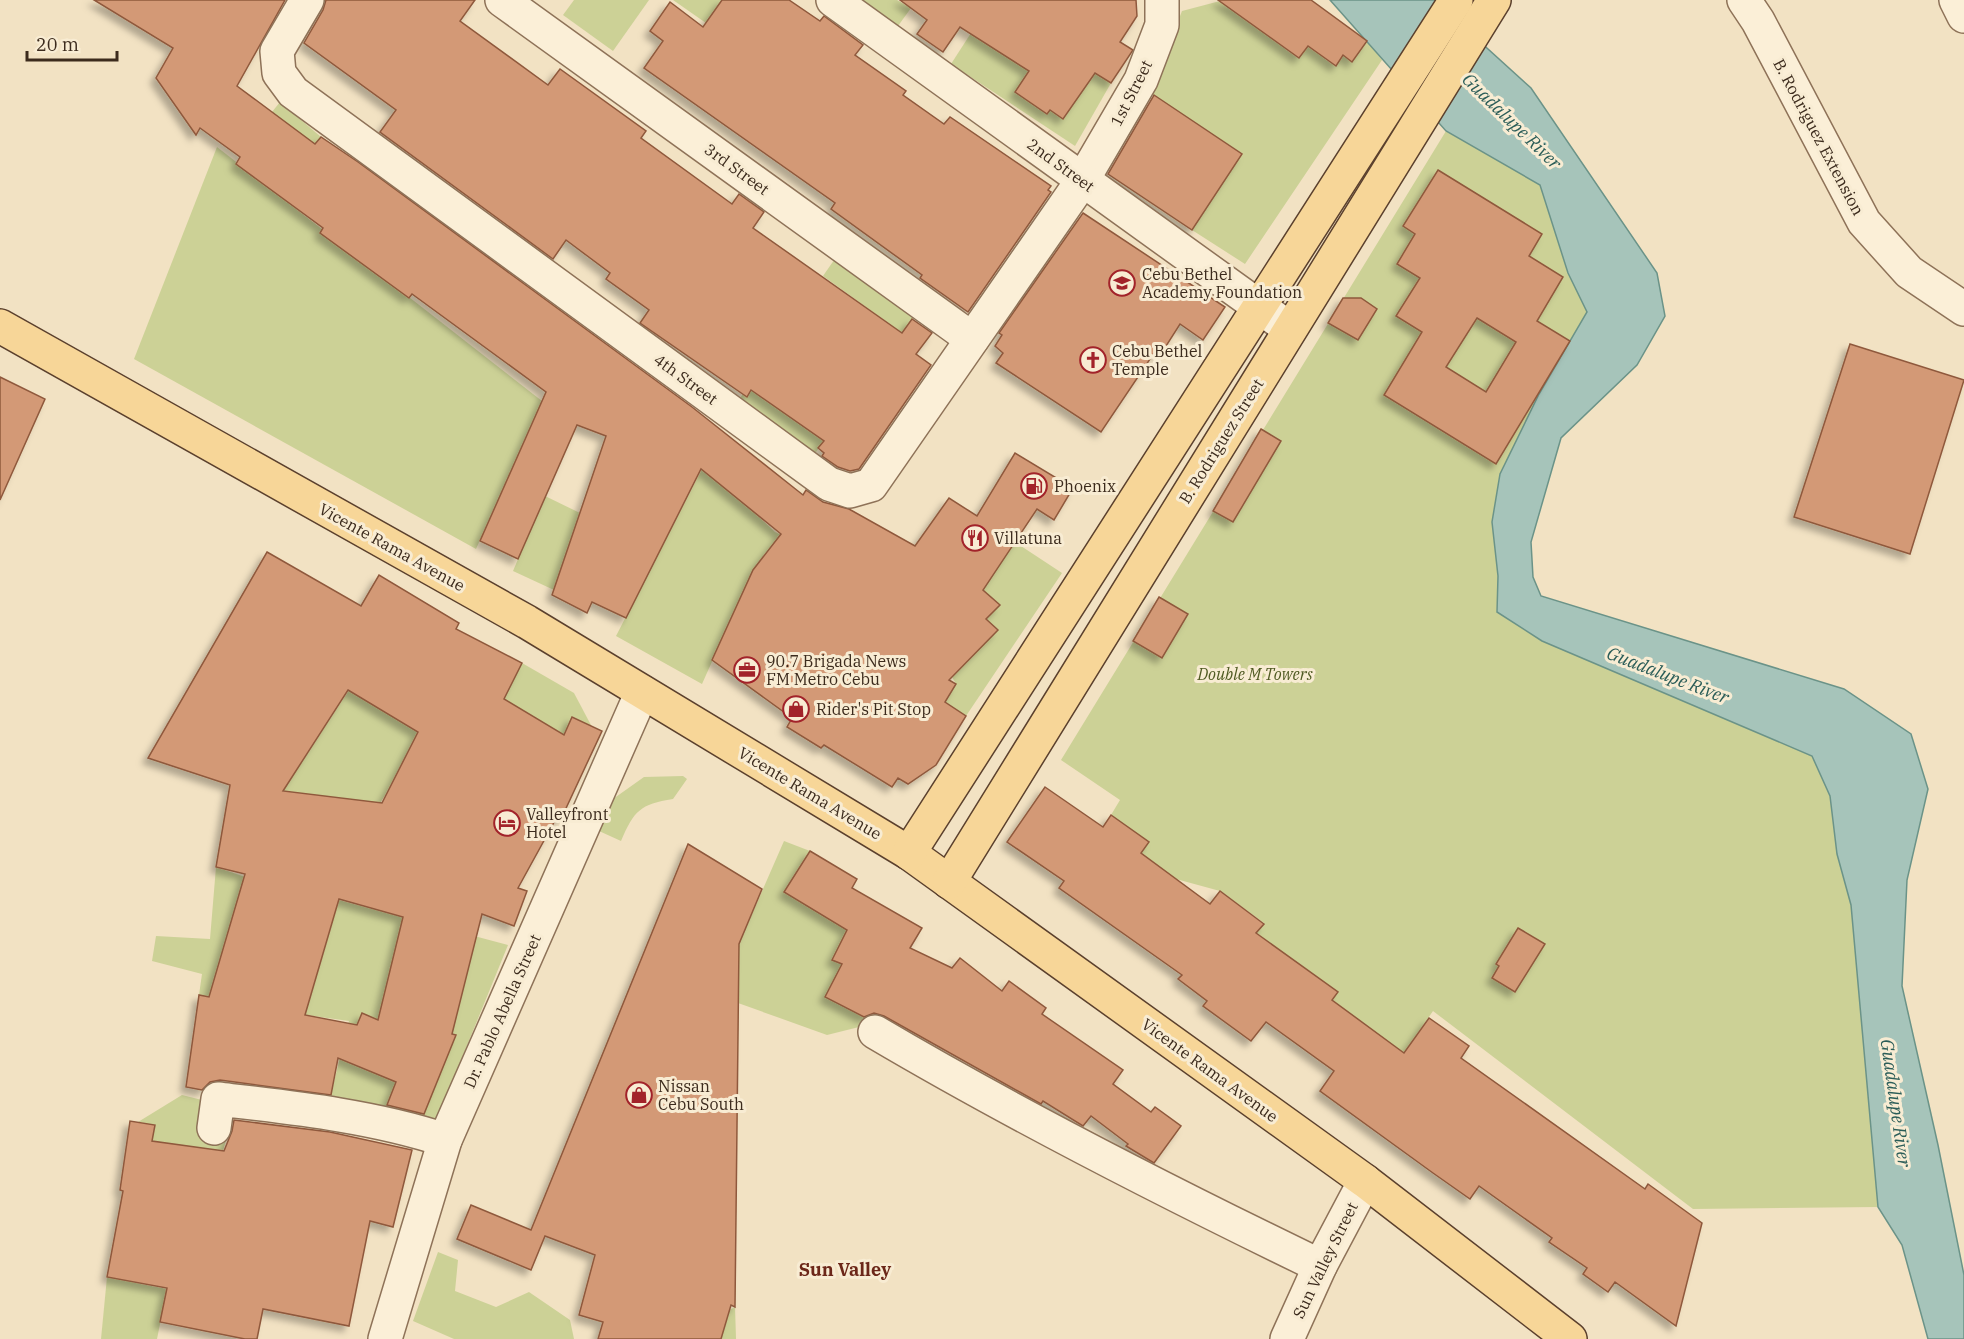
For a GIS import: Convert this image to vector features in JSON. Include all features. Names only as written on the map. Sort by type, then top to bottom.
[{"type":"main road","points":[[909,853],[1456,0]]},
{"type":"main road","name":"B. Rodriguez Street","points":[[949,882],[1493,2]]},
{"type":"main road","name":"Vicente Rama Avenue","points":[[0,326],[233,459],[481,596],[909,853],[1365,1181],[1570,1339]]},
{"type":"street","name":"4th Street","points":[[307,0],[277,51],[279,73],[293,92],[830,484],[850,491],[870,485],[1082,180]]},
{"type":"street","name":"3rd Street","points":[[502,0],[972,339]]},
{"type":"street","name":"2nd Street","points":[[833,0],[1290,329]]},
{"type":"street","name":"1st Street","points":[[1082,180],[1141,80],[1162,25],[1162,0]]},
{"type":"street","name":"B. Rodriguez Extension","points":[[1744,0],[1758,21],[1864,222],[1909,272],[1964,309]]},
{"type":"street","points":[[1956,0],[1964,16]]},
{"type":"street","name":"Dr. Pablo Abella Street","points":[[385,1339],[445,1140],[642,692]]},
{"type":"street","points":[[874,1032],[959,1082],[1167,1192],[1320,1266]]},
{"type":"street","points":[[214,1128],[218,1099],[313,1109],[418,1131],[445,1140]]},
{"type":"street","name":"Sun Valley Street","points":[[1287,1339],[1320,1266],[1365,1181]]},
{"type":"green space","points":[[574,0],[649,0],[613,51],[563,15]]},
{"type":"green space","points":[[673,0],[722,0],[706,23]]},
{"type":"green space","points":[[861,0],[897,0],[911,8],[898,26]]},
{"type":"green space","points":[[1220,1],[1298,58],[1311,41],[1328,53],[1325,59],[1336,66],[1343,55],[1351,61],[1367,41],[1382,60],[1245,264],[1192,230],[1242,154],[1150,93],[1182,11]]},
{"type":"green space","points":[[971,33],[1059,51],[1111,83],[1075,146],[951,64]]},
{"type":"green space","points":[[280,102],[321,137],[312,147],[272,112]]},
{"type":"green space","name":"Double M Towers","points":[[1446,131],[1540,185],[1568,273],[1587,312],[1539,394],[1500,474],[1492,522],[1498,576],[1497,612],[1542,641],[1812,756],[1830,796],[1837,854],[1851,905],[1878,1207],[1693,1209],[1433,1011],[1404,1053],[1331,1001],[1337,992],[1256,933],[1264,923],[1220,891],[1176,879],[1141,853],[1148,842],[1111,815],[1120,800],[1061,760]]},
{"type":"green space","points":[[217,147],[542,401],[476,549],[134,359]]},
{"type":"green space","points":[[839,253],[919,310],[902,333],[823,276]]},
{"type":"green space","points":[[748,387],[824,441],[811,459],[735,405]]},
{"type":"green space","points":[[704,465],[775,532],[809,548],[866,628],[765,554],[753,570],[702,684],[616,636]]},
{"type":"green space","points":[[545,496],[580,513],[554,590],[513,571]]},
{"type":"green space","points":[[1015,542],[1062,573],[966,716],[945,702],[956,684],[944,663],[997,630],[986,619],[999,605],[949,556],[993,575]]},
{"type":"green space","points":[[522,663],[574,693],[592,727],[564,735],[486,734]]},
{"type":"green space","points":[[349,690],[418,731],[386,794],[380,803],[283,791]]},
{"type":"green space","points":[[683,776],[687,779],[673,799],[653,803],[640,811],[630,822],[621,841],[599,831],[613,799],[644,777]]},
{"type":"green space","points":[[784,841],[810,851],[785,892],[831,920],[855,917],[832,959],[842,964],[826,997],[875,1023],[827,1035],[738,1003],[739,944]]},
{"type":"green space","points":[[216,867],[291,893],[235,910],[221,957],[240,963],[243,1004],[199,995],[202,974],[152,961],[156,936],[210,939]]},
{"type":"green space","points":[[339,900],[508,945],[433,1129],[310,1097],[313,1083],[333,1086],[349,1021],[299,1014],[301,992],[312,992]]},
{"type":"green space","points":[[182,1095],[234,1108],[223,1151],[152,1141],[155,1125],[138,1122]]},
{"type":"green space","points":[[438,1252],[458,1260],[455,1291],[496,1307],[529,1292],[570,1320],[574,1339],[454,1339],[413,1321]]},
{"type":"green space","points":[[107,1277],[167,1289],[157,1339],[101,1339]]},
{"type":"green space","points":[[735,1307],[736,1339],[721,1339],[729,1310]]},
{"type":"water","name":"Guadalupe River","points":[[1330,0],[1434,0],[1531,88],[1657,273],[1665,316],[1637,365],[1561,438],[1531,542],[1533,577],[1541,596],[1844,689],[1911,734],[1928,789],[1907,880],[1902,986],[1938,1145],[1964,1275],[1964,1339],[1928,1339],[1902,1245],[1878,1207],[1851,905],[1837,854],[1830,796],[1812,756],[1542,641],[1497,612],[1498,576],[1492,522],[1500,474],[1539,394],[1587,312],[1568,273],[1540,185],[1446,131]]},
{"type":"building","points":[[94,0],[285,0],[237,86],[315,144],[321,137],[358,162],[692,407],[803,495],[806,490],[823,502],[849,509],[915,546],[949,498],[977,516],[1015,453],[1073,488],[1054,520],[1037,509],[983,590],[1000,605],[986,619],[998,630],[949,680],[956,684],[945,702],[966,716],[936,765],[908,784],[898,778],[892,787],[824,745],[821,748],[787,727],[792,718],[712,660],[753,570],[781,534],[701,469],[626,618],[592,602],[587,613],[552,595],[606,436],[577,425],[518,559],[480,541],[546,392],[412,294],[409,298],[320,233],[323,228],[236,164],[240,157],[200,128],[196,135],[156,78],[173,48]]},
{"type":"building","points":[[326,0],[475,0],[460,21],[548,85],[560,69],[646,131],[641,138],[732,204],[739,194],[764,212],[753,228],[902,333],[912,319],[932,333],[916,354],[931,365],[859,469],[850,471],[838,467],[822,456],[824,453],[818,448],[824,441],[751,390],[747,397],[640,323],[649,310],[606,279],[610,273],[566,240],[553,259],[380,132],[396,110],[304,43],[323,10]]},
{"type":"building","points":[[722,0],[789,0],[820,21],[824,16],[863,45],[855,55],[906,91],[903,95],[944,124],[950,117],[1051,186],[1048,190],[1051,192],[968,312],[920,278],[922,275],[831,209],[835,203],[644,68],[663,41],[650,31],[670,2],[703,27]]},
{"type":"building","points":[[900,0],[1136,0],[1137,16],[1120,42],[1133,50],[1111,83],[1095,73],[1063,119],[1050,110],[1047,114],[1015,92],[1029,71],[960,27],[943,52],[917,34],[927,20]]},
{"type":"building","points":[[1218,0],[1311,0],[1367,41],[1352,62],[1343,55],[1336,66],[1308,46],[1299,58]]},
{"type":"building","points":[[1154,95],[1242,154],[1192,230],[1108,174]]},
{"type":"building","points":[[1438,170],[1542,234],[1529,256],[1563,277],[1537,321],[1570,341],[1496,464],[1384,395],[1422,332],[1396,316],[1420,278],[1397,264],[1415,234],[1403,226]],"holes":[[[1477,318],[1516,342],[1486,392],[1446,367]]]},
{"type":"building","points":[[1083,213],[1225,307],[1203,340],[1180,324],[1161,354],[1156,350],[1101,432],[996,363],[1003,353],[995,346],[1002,335],[999,333]]},
{"type":"building","points":[[1343,298],[1361,298],[1377,309],[1358,340],[1328,323]]},
{"type":"building","points":[[1850,344],[1964,380],[1910,554],[1794,517]]},
{"type":"building","points":[[0,377],[45,399],[0,500]]},
{"type":"building","points":[[1261,429],[1281,441],[1233,522],[1213,511]]},
{"type":"building","points":[[267,552],[361,606],[379,575],[459,623],[456,629],[522,663],[504,699],[564,735],[572,717],[602,731],[561,819],[557,817],[518,888],[527,891],[514,926],[482,914],[452,1034],[456,1035],[424,1114],[387,1105],[396,1082],[338,1058],[331,1095],[220,1080],[210,1082],[202,1090],[186,1087],[199,995],[209,997],[245,874],[216,867],[230,785],[148,758]],"holes":[[[348,690],[418,732],[382,803],[283,791]],[[339,899],[403,917],[378,1020],[362,1013],[357,1025],[305,1015]]]},
{"type":"building","points":[[1159,597],[1188,614],[1162,658],[1133,641]]},
{"type":"building","points":[[1045,787],[1103,827],[1111,815],[1149,842],[1141,853],[1210,904],[1220,891],[1264,924],[1256,933],[1338,992],[1332,1000],[1404,1053],[1429,1018],[1469,1046],[1461,1058],[1645,1189],[1648,1184],[1702,1223],[1676,1326],[1615,1282],[1608,1292],[1583,1274],[1587,1268],[1549,1242],[1552,1238],[1479,1186],[1470,1199],[1433,1173],[1320,1091],[1334,1071],[1266,1022],[1251,1041],[1203,1006],[1207,1001],[1178,979],[1182,975],[1059,888],[1064,881],[1007,842]]},
{"type":"building","points":[[688,844],[762,889],[739,944],[735,1307],[731,1305],[721,1339],[598,1339],[603,1322],[579,1315],[595,1255],[545,1236],[531,1270],[457,1239],[471,1205],[531,1230]]},
{"type":"building","points":[[810,851],[857,879],[852,888],[922,928],[910,948],[952,968],[960,958],[1002,991],[1009,981],[1046,1008],[1042,1014],[1123,1070],[1113,1084],[1151,1112],[1155,1107],[1181,1126],[1154,1163],[1126,1146],[1128,1144],[1091,1116],[1083,1126],[1043,1101],[1041,1104],[884,1016],[874,1013],[864,1017],[825,997],[842,964],[832,960],[847,930],[784,892]]},
{"type":"building","points":[[1518,928],[1545,944],[1515,992],[1492,978],[1499,966],[1496,964]]},
{"type":"building","points":[[234,1120],[330,1132],[412,1150],[393,1227],[370,1221],[349,1326],[263,1309],[257,1339],[245,1339],[160,1322],[167,1288],[107,1277],[123,1191],[120,1190],[130,1121],[155,1125],[152,1141],[224,1151]]},
{"type":"place","name":"Cebu Bethel Academy Foundation","points":[[1122,283]]},
{"type":"place","name":"Cebu Bethel Temple","points":[[1093,360]]},
{"type":"place","name":"Phoenix","points":[[1034,486]]},
{"type":"place","name":"Villatuna","points":[[975,538]]},
{"type":"place","name":"90.7 Brigada News FM Metro Cebu","points":[[747,670]]},
{"type":"place","name":"Rider's Pit Stop","points":[[796,709]]},
{"type":"place","name":"Valleyfront Hotel","points":[[507,823]]},
{"type":"place","name":"Nissan Cebu South","points":[[639,1095]]},
{"type":"district","name":"Sun Valley","points":[[845,1269]]}]
